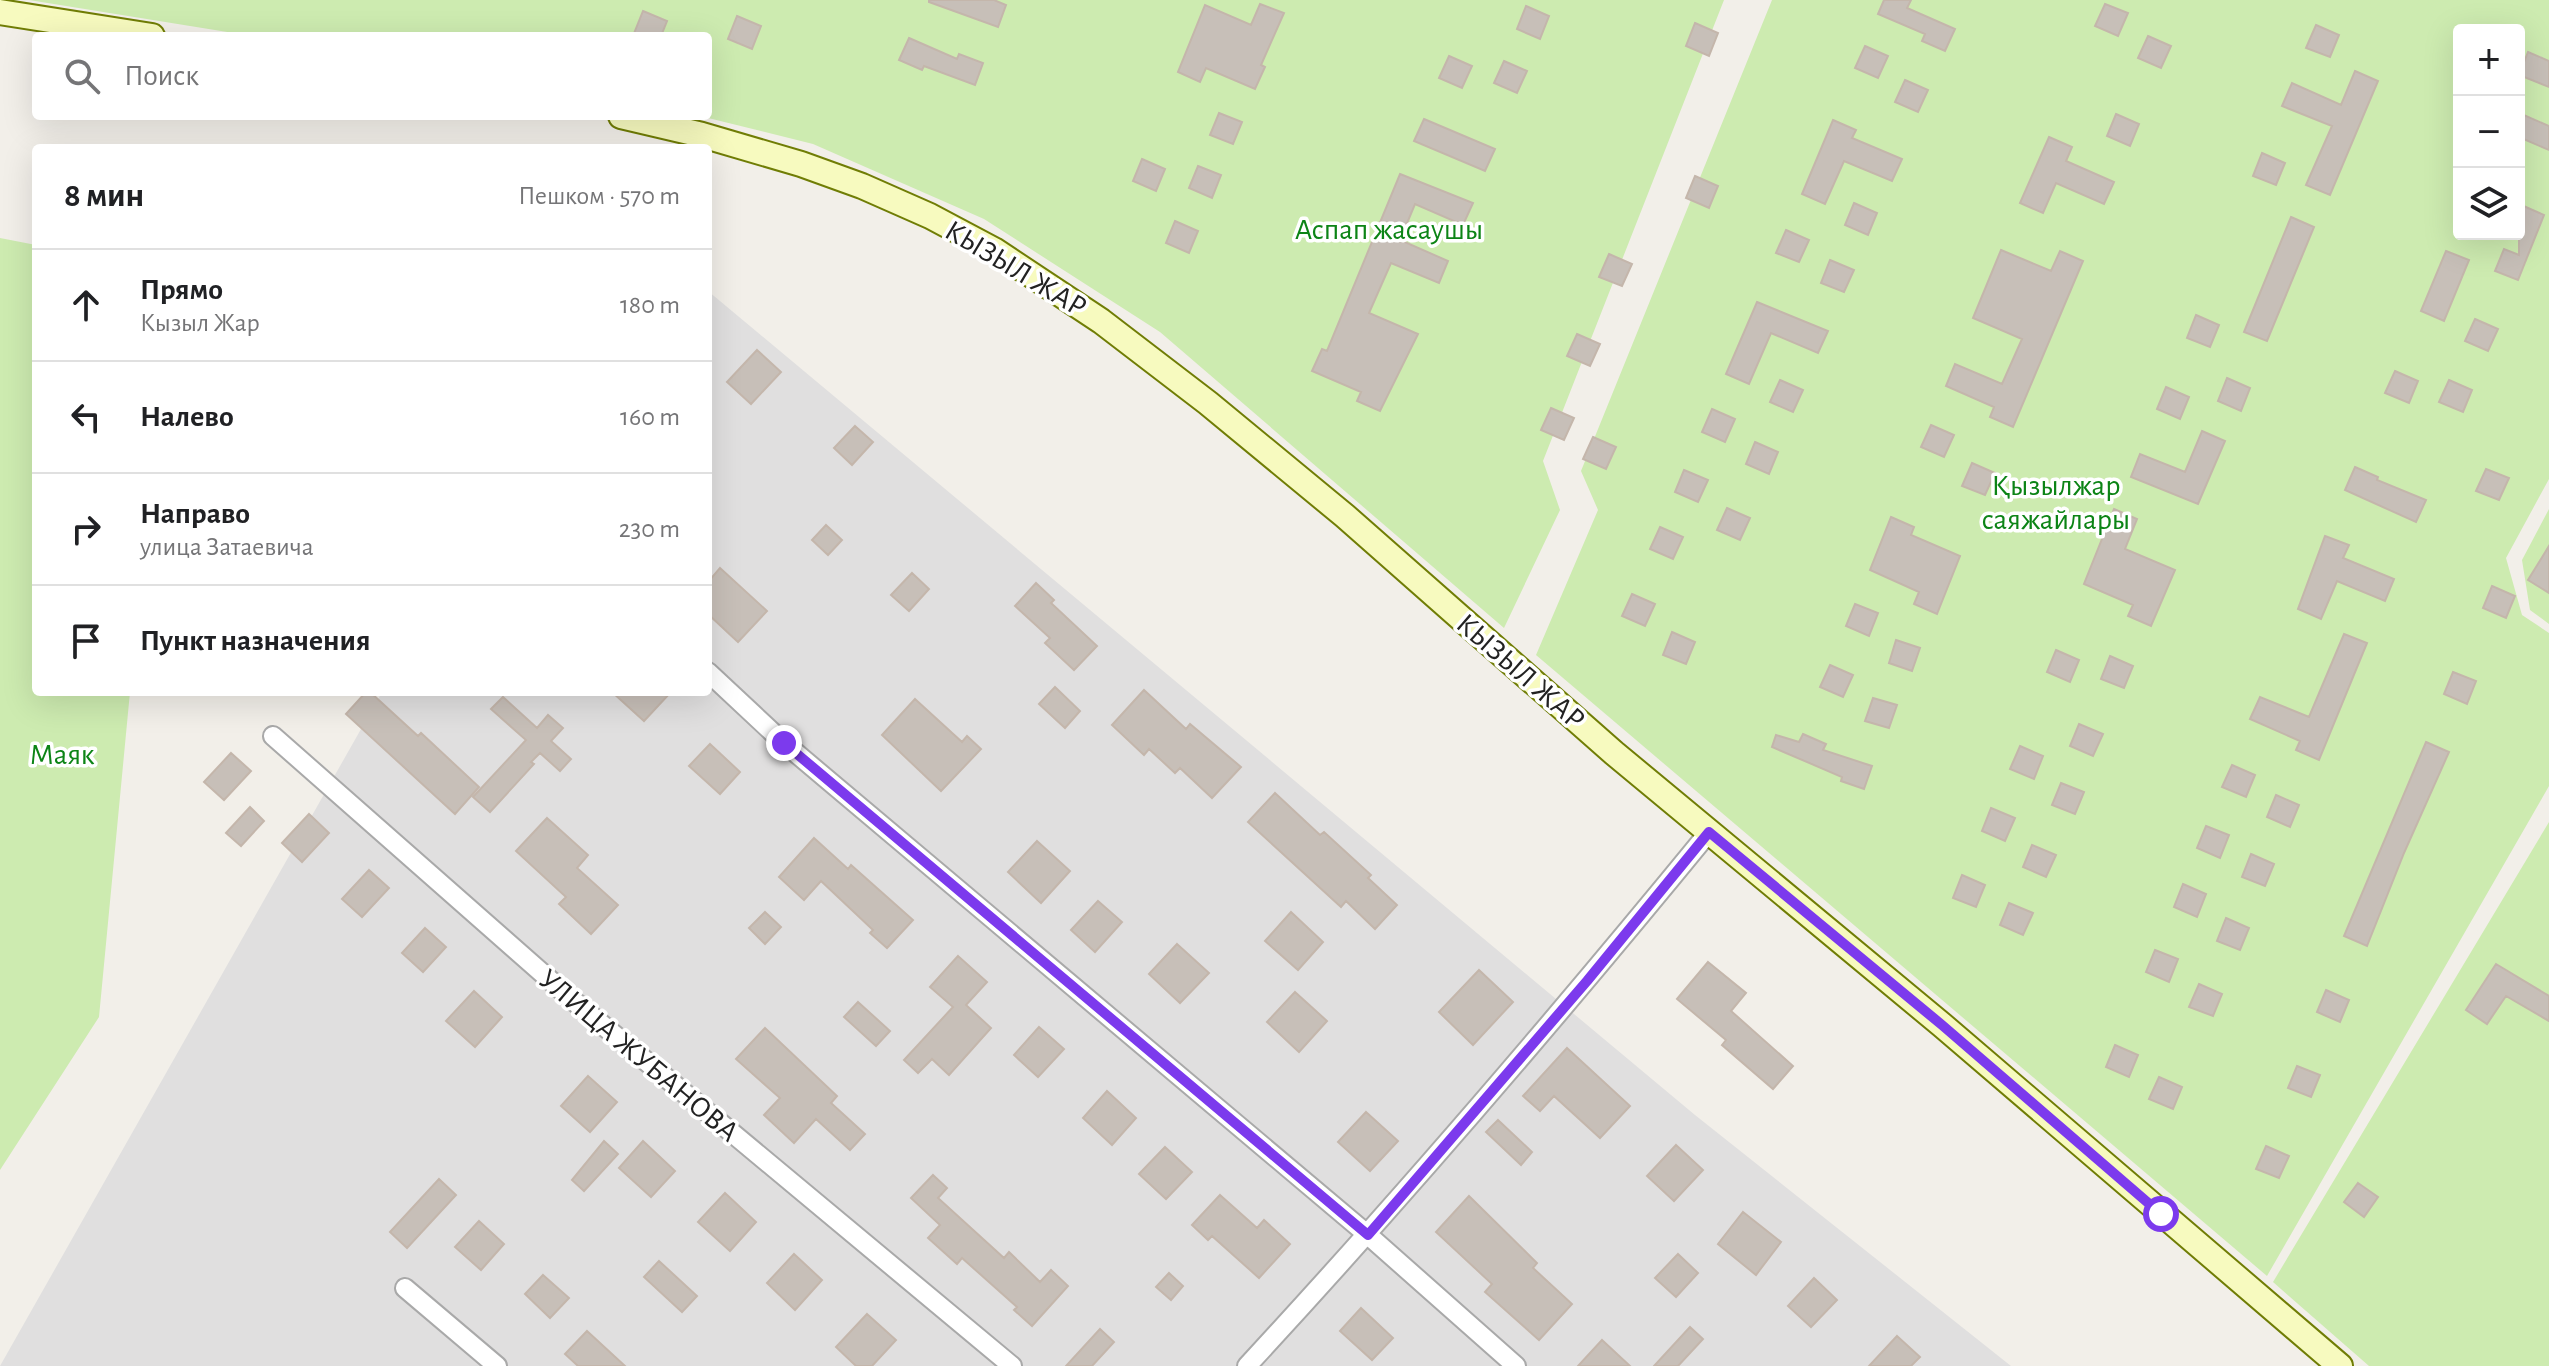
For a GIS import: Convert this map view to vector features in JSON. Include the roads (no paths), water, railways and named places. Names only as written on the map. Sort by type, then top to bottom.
[{"type":"main road","points":[[0,12],[127,32]]},
{"type":"main road","name":"КЫЗЫЛ ЖАР","points":[[638,120],[716,139],[862,186],[981,243],[1067,296],[1208,403],[1345,516],[1709,832],[1942,1025],[2340,1366]]},
{"type":"street","points":[[712,676],[784,743],[1368,1235],[1516,1366]]},
{"type":"street","name":"УЛИЦА ЖУБАНОВА","points":[[273,736],[575,1002],[1012,1366]]},
{"type":"street","points":[[1247,1366],[1368,1235],[1587,981],[1709,832]]},
{"type":"street","points":[[405,1288],[497,1366]]},
{"type":"park label","name":"Аспап жасаушы","points":[[1389,229]]},
{"type":"park label","name":"Қызылжар саяжайлары","points":[[2056,502]]},
{"type":"park label","name":"Маяк","points":[[62,754]]}]
